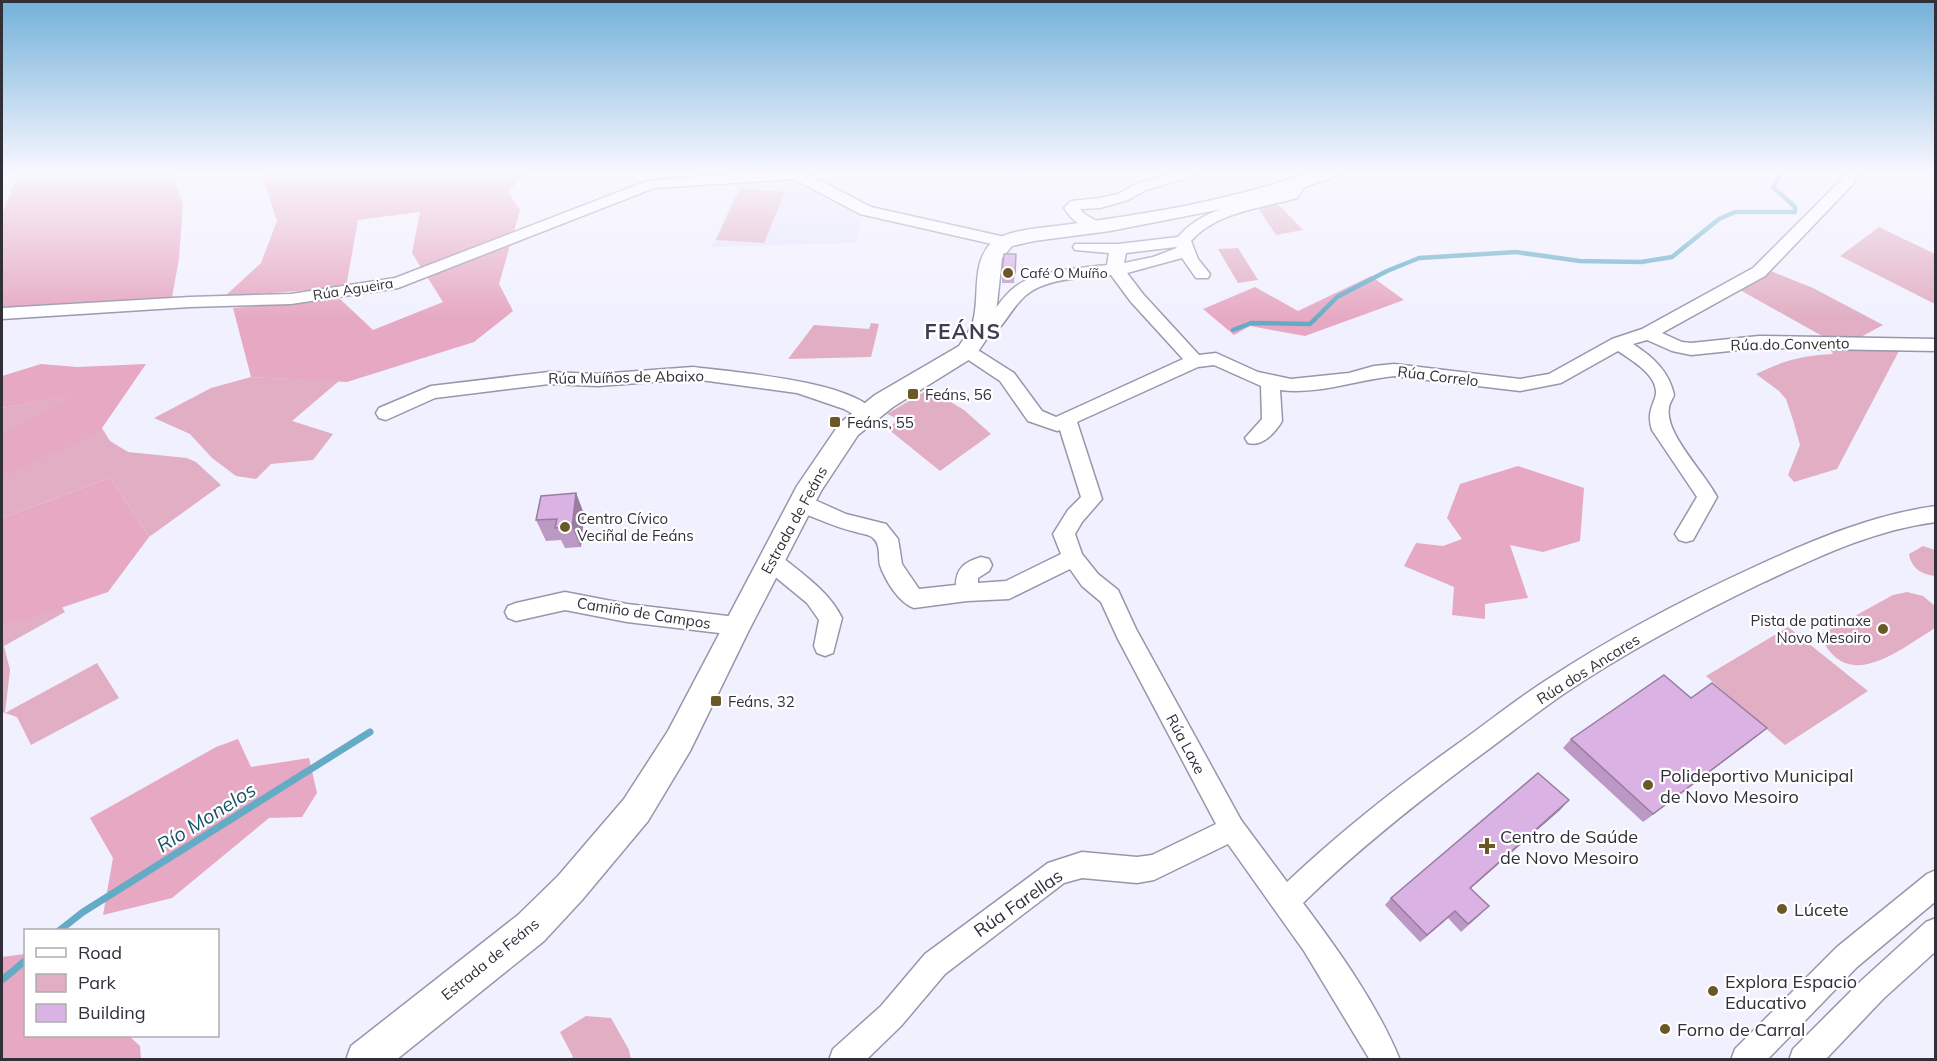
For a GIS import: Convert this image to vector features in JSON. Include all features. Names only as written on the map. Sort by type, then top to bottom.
[{"type":"street","name":"Rúa Agueira","points":[[2,314],[291,298],[398,283],[556,222]]},
{"type":"street","points":[[913,222],[1005,242],[1125,222]]},
{"type":"street","points":[[1086,222],[1096,227]]},
{"type":"street","points":[[984,322],[995,322],[1013,297],[1027,287],[1048,279],[1171,258],[1184,246],[1188,232],[1207,222]]},
{"type":"street","name":"Rúa Correlo","points":[[967,351],[1007,377],[1035,416],[1056,424],[1195,362],[1216,359],[1251,376],[1270,382],[1312,384],[1394,370],[1507,385],[1533,384],[1570,372],[1618,343],[1648,333],[1759,272],[1808,222]]},
{"type":"street","name":"Estrada de Feáns","points":[[365,1059],[531,928],[570,888],[636,810],[679,741],[736,626],[810,486],[849,429],[866,414],[967,351],[984,322],[991,258],[1005,242]]},
{"type":"street","points":[[1081,247],[1118,249],[1184,246]]},
{"type":"street","points":[[1184,246],[1190,260],[1202,274]]},
{"type":"street","points":[[1118,249],[1115,268],[1137,298],[1195,362]]},
{"type":"street","name":"Rúa do Convento","points":[[1648,333],[1678,347],[1691,349],[1759,342],[1935,345]]},
{"type":"street","points":[[1618,343],[1649,363],[1658,374],[1665,395],[1659,411],[1663,435],[1694,471],[1707,497],[1699,515],[1686,534]]},
{"type":"street","name":"Rúa Muíños de Abaixo","points":[[386,413],[431,392],[549,378],[598,380],[693,373],[797,387],[851,404],[866,414]]},
{"type":"street","points":[[1255,438],[1272,421],[1270,382]]},
{"type":"street","name":"Rúa Laxe","points":[[1066,420],[1092,499],[1075,516],[1064,534],[1073,558],[1090,580],[1110,596],[1131,642],[1232,829],[1314,941],[1377,1041],[1385,1059]]},
{"type":"street","points":[[801,505],[817,509],[841,521],[879,530],[887,539],[891,565],[901,583],[914,599],[967,592],[1010,590],[1073,558]]},
{"type":"street","name":"Rúa dos Ancares","points":[[1285,902],[1314,873],[1401,799],[1565,681],[1643,633],[1718,593],[1795,558],[1870,528],[1913,516],[1935,514]]},
{"type":"street","points":[[770,560],[815,597],[831,618],[825,646]]},
{"type":"street","points":[[967,592],[967,574],[981,565]]},
{"type":"street","name":"Camiño de Campos","points":[[516,612],[565,601],[627,613],[736,626]]},
{"type":"street","name":"Rúa Farellas","points":[[844,1059],[850,1056],[891,1016],[935,964],[1057,872],[1082,865],[1137,870],[1154,867],[1232,829]]},
{"type":"street","points":[[1746,1059],[1847,957],[1935,883]]},
{"type":"street","points":[[1804,1059],[1873,988],[1935,932]]},
{"type":"shaded area","points":[[2,222],[182,222],[179,259],[172,297],[2,307]]},
{"type":"shaded area","points":[[277,222],[358,222],[346,287],[224,297],[261,263]]},
{"type":"shaded area","points":[[418,222],[517,222],[499,284],[513,311],[474,342],[347,382],[251,377],[233,308],[340,299],[373,330],[443,302],[412,253]]},
{"type":"shaded area","points":[[722,222],[861,222],[856,243],[711,247]]},
{"type":"shaded area","points":[[1371,276],[1404,300],[1305,336],[1250,326],[1234,335],[1203,309],[1255,287],[1298,311]]},
{"type":"shaded area","points":[[41,364],[77,367],[146,364],[100,431],[2,477],[2,435],[77,394],[2,408],[2,376]]},
{"type":"shaded area","points":[[1518,466],[1584,488],[1580,541],[1543,552],[1510,545],[1528,598],[1485,604],[1485,619],[1452,615],[1454,587],[1404,566],[1416,543],[1443,546],[1462,539],[1447,518],[1460,484]]},
{"type":"shaded area","points":[[110,478],[149,537],[108,592],[34,617],[2,625],[2,518]]},
{"type":"shaded area","points":[[238,739],[251,767],[309,758],[317,793],[302,817],[269,818],[172,898],[103,915],[113,858],[90,818],[216,747]]},
{"type":"shaded area","points":[[24,954],[24,1037],[130,1037],[140,1046],[141,1059],[2,1059],[2,957]]},
{"type":"green space","points":[[725,222],[773,222],[764,243],[716,240]]},
{"type":"green space","points":[[1267,222],[1295,222],[1303,230],[1276,235]]},
{"type":"green space","points":[[1879,227],[1935,254],[1935,304],[1840,256]]},
{"type":"green space","points":[[1238,248],[1258,280],[1238,283],[1218,249]]},
{"type":"green space","points":[[1768,270],[1813,288],[1883,325],[1859,338],[1824,337],[1740,290]]},
{"type":"green space","points":[[871,323],[879,324],[871,357],[788,359],[814,325],[869,329]]},
{"type":"green space","points":[[1829,346],[1900,349],[1837,469],[1794,482],[1788,475],[1800,445],[1786,399],[1756,374],[1793,360],[1833,354]]},
{"type":"green space","points":[[251,377],[339,381],[292,421],[333,434],[313,460],[271,464],[256,479],[236,476],[212,458],[190,434],[154,418],[211,388]]},
{"type":"green space","points":[[929,389],[964,410],[991,434],[940,471],[888,429],[898,419],[887,414]]},
{"type":"green space","points":[[80,393],[110,441],[128,452],[187,458],[196,462],[221,485],[149,537],[110,478],[2,518],[2,408]]},
{"type":"green space","points":[[1923,546],[1935,550],[1935,576],[1918,570],[1910,559],[1909,554]]},
{"type":"green space","name":"Pista de patinaxe Novo Mesoiro","points":[[1907,592],[1923,596],[1935,606],[1935,627],[1932,630],[1888,657],[1872,663],[1857,665],[1843,662],[1831,653],[1820,635],[1893,595]]},
{"type":"green space","points":[[62,607],[65,612],[4,646],[10,670],[5,713],[2,712],[2,625]]},
{"type":"green space","points":[[1788,627],[1868,691],[1785,745],[1706,676]]},
{"type":"green space","points":[[97,663],[119,698],[31,745],[17,717],[5,713]]},
{"type":"green space","points":[[586,1016],[611,1018],[629,1050],[631,1059],[571,1059],[573,1057],[560,1032]]},
{"type":"building","points":[[1004,254],[1016,254],[1015,273],[1002,272]]},
{"type":"building","points":[[576,493],[572,527],[555,528],[557,519],[536,520],[541,496]]},
{"type":"building","name":"Polideportivo Municipal de Novo Mesoiro","points":[[1664,675],[1691,698],[1712,683],[1767,728],[1653,814],[1571,739]]},
{"type":"building","name":"Centro de Saúde de Novo Mesoiro","points":[[1538,773],[1569,800],[1470,888],[1489,906],[1468,924],[1455,911],[1427,935],[1391,898]]},
{"type":"waterway","name":"Río Monelos","points":[[1233,330],[1251,323],[1310,324],[1337,297],[1387,271],[1419,258],[1516,252],[1580,261],[1641,262],[1672,257],[1716,222]]},
{"type":"waterway","name":"Río Monelos","points":[[61,929],[83,912],[370,732]]},
{"type":"waterway","name":"Río Monelos","points":[[2,980],[24,962]]},
{"type":"place","name":"Café O Muíño","points":[[1008,273]]},
{"type":"place","name":"Feáns, 56","points":[[913,394]]},
{"type":"place","name":"Feáns, 55","points":[[835,422]]},
{"type":"place","name":"Centro Cívico Veciñal de Feáns","points":[[565,527]]},
{"type":"place","name":"Pista de patinaxe Novo Mesoiro","points":[[1883,629]]},
{"type":"place","name":"Feáns, 32","points":[[716,701]]},
{"type":"place","name":"Polideportivo Municipal de Novo Mesoiro","points":[[1648,785]]},
{"type":"place","name":"Centro de Saúde de Novo Mesoiro","points":[[1487,846]]},
{"type":"place","name":"Lúcete","points":[[1782,909]]},
{"type":"place","name":"Explora Espacio Educativo","points":[[1713,991]]},
{"type":"place","name":"Forno de Carral","points":[[1665,1029]]},
{"type":"district","name":"FEÁNS","points":[[963,331]]}]
